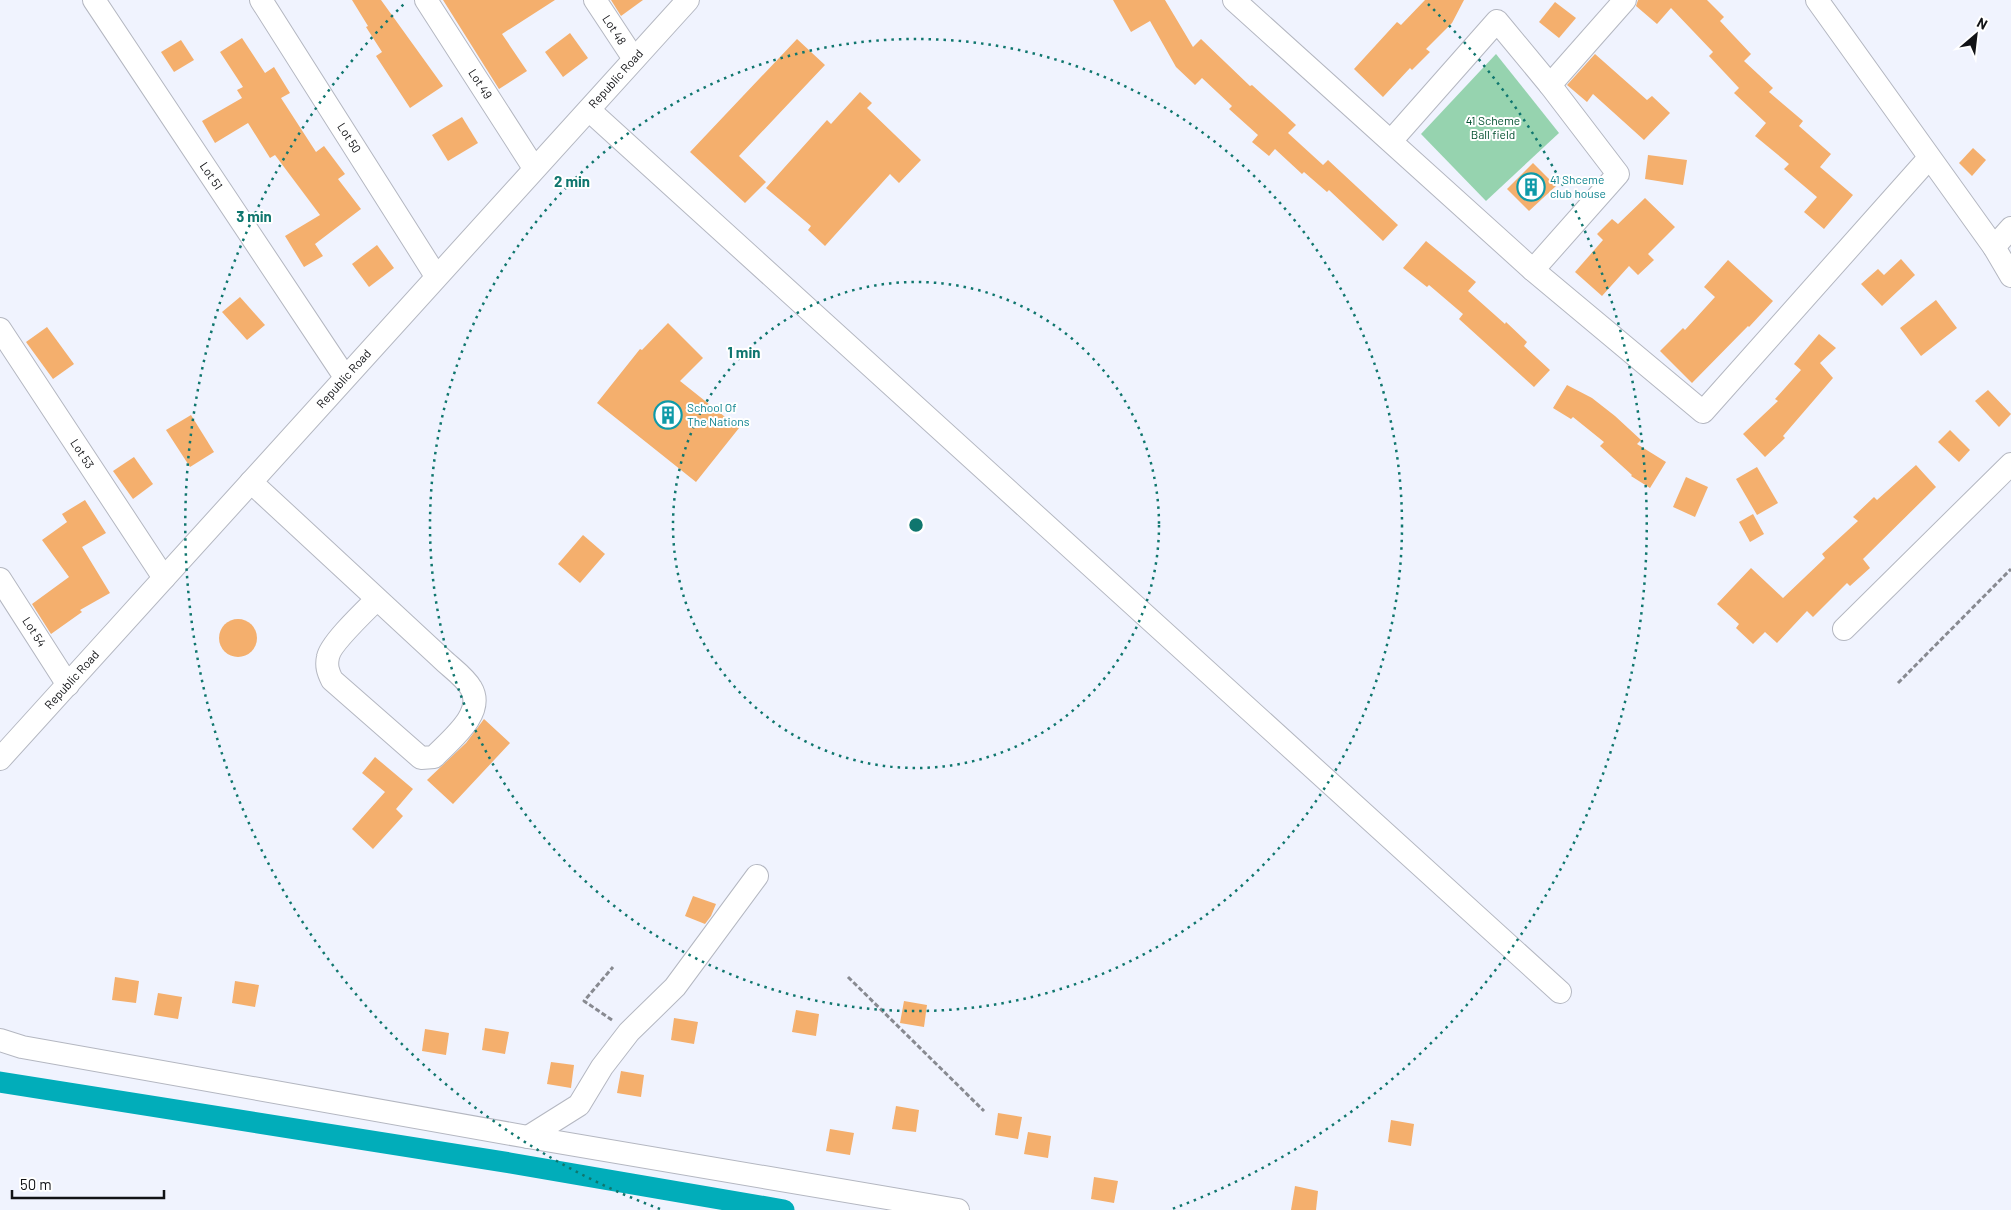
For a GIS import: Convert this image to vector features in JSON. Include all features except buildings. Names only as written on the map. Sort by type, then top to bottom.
[{"type":"street","name":"Lot 51","points":[[94,0],[345,377]]},
{"type":"street","name":"Lot 50","points":[[262,0],[436,276]]},
{"type":"street","name":"Lot 49","points":[[426,0],[534,168]]},
{"type":"street","name":"Lot 48","points":[[594,0],[634,59]]},
{"type":"street","name":"Republic Road","points":[[0,759],[688,0]]},
{"type":"street","points":[[1234,0],[1533,270],[1703,412],[1929,158]]},
{"type":"street","points":[[1550,85],[1625,0]]},
{"type":"street","points":[[1820,1],[1929,158],[1994,247],[2011,276]]},
{"type":"street","points":[[1391,141],[1497,21],[1550,85],[1618,174],[1533,270]]},
{"type":"street","points":[[589,110],[1560,992]]},
{"type":"street","points":[[1994,247],[2011,228]]},
{"type":"street","name":"Lot 53","points":[[0,330],[164,578]]},
{"type":"street","points":[[1844,629],[2011,464]]},
{"type":"street","points":[[251,482],[377,599],[471,687],[475,707],[472,716],[434,757],[420,758],[332,680],[327,669],[328,655],[335,644],[377,599]]},
{"type":"street","name":"Lot 54","points":[[0,579],[68,685]]},
{"type":"street","points":[[528,1137],[579,1105],[602,1067],[629,1032],[675,987],[757,876]]},
{"type":"street","points":[[0,1040],[22,1047],[528,1137],[958,1210]]},
{"type":"path","points":[[1898,683],[2011,569]]},
{"type":"path","points":[[613,967],[584,1000],[629,1032]]},
{"type":"path","points":[[848,976],[984,1111]]},
{"type":"green space","name":"41 Scheme Ball field","points":[[1496,54],[1559,133],[1486,201],[1421,134]]},
{"type":"waterway","points":[[0,1082],[510,1163],[784,1210]]},
{"type":"place","name":"41 Shceme club house","points":[[1531,187]]},
{"type":"place","name":"School Of The Nations","points":[[668,415]]}]
